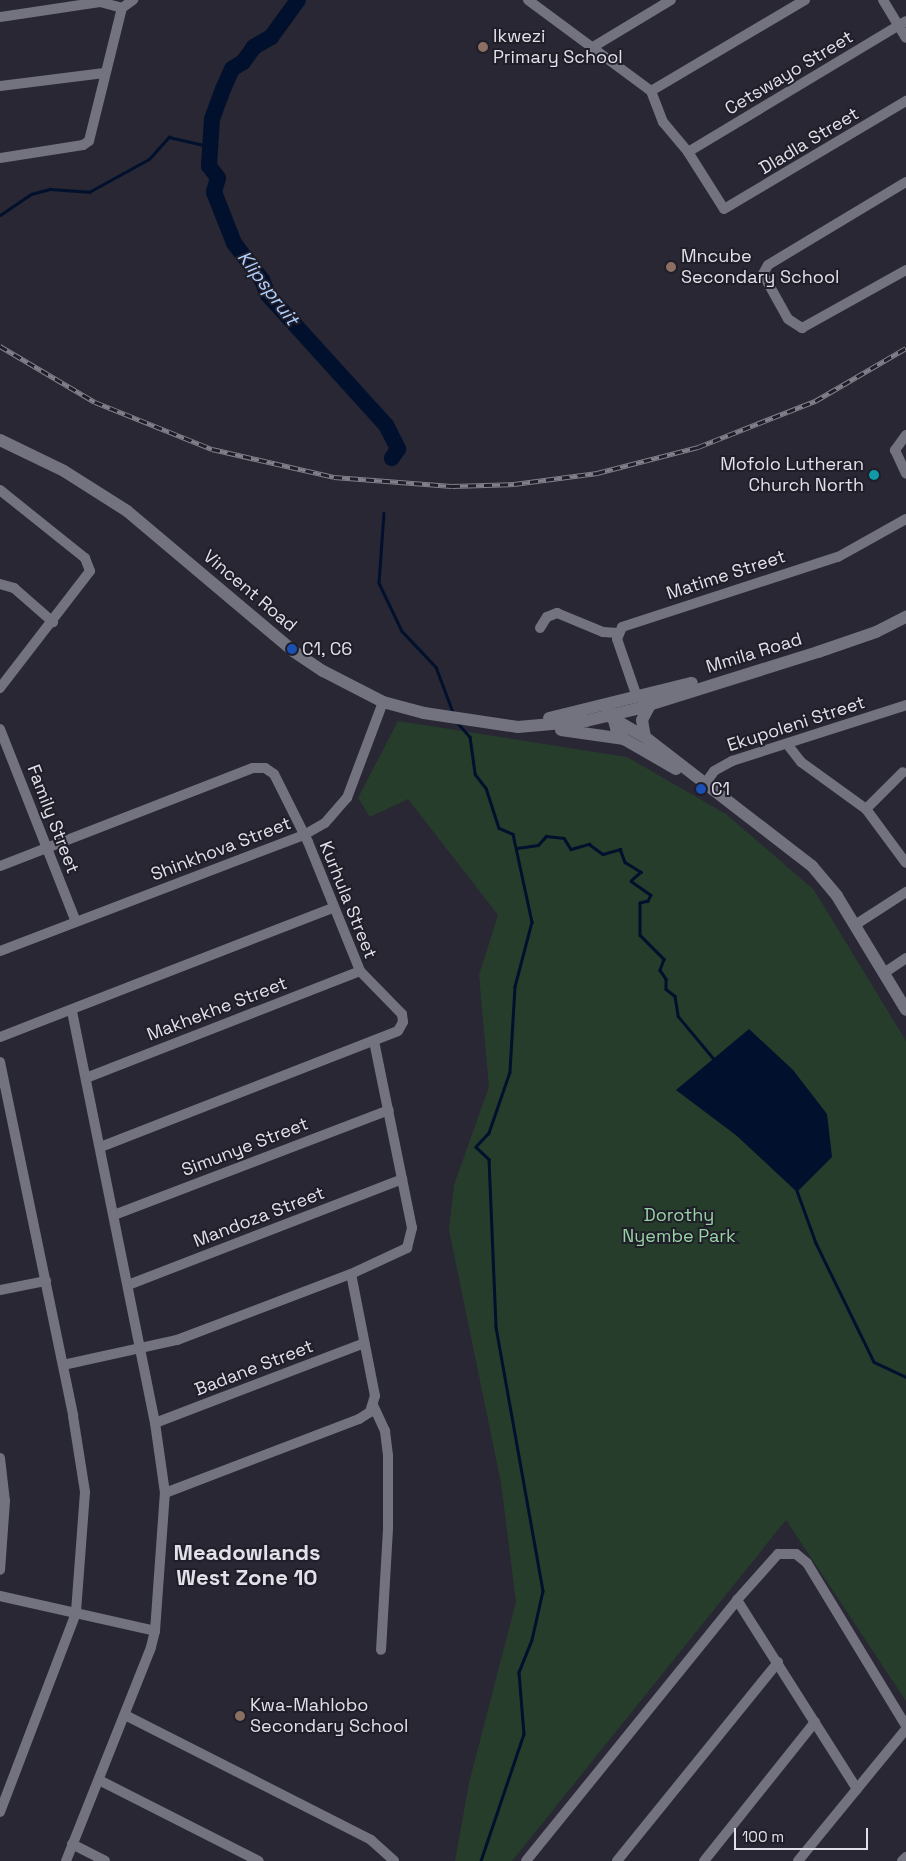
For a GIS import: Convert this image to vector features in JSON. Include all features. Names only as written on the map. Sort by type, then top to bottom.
[{"type":"main road","name":"Vincent Road","points":[[0,440],[64,471],[113,501],[293,651],[343,683],[383,702],[424,713],[541,727],[611,716]]},
{"type":"main road","name":"Mmila Road","points":[[611,716],[650,705],[820,648],[881,624],[906,610]]},
{"type":"main road","name":"Mmila Road","points":[[618,702],[876,632],[906,617]]},
{"type":"main road","name":"Vincent Road","points":[[497,723],[552,718],[618,702]]},
{"type":"main road","points":[[611,716],[618,702]]},
{"type":"main road","points":[[645,737],[641,723],[650,705]]},
{"type":"main road","points":[[552,718],[599,714],[611,716],[645,737],[704,785],[812,866],[855,925],[906,1010]]},
{"type":"main road","points":[[611,716],[624,738]]},
{"type":"main road","points":[[541,727],[624,738],[704,785]]},
{"type":"street","points":[[0,158],[87,142],[122,8],[133,0]]},
{"type":"street","points":[[594,47],[671,0]]},
{"type":"street","points":[[651,91],[805,0]]},
{"type":"street","points":[[883,0],[902,23],[906,38]]},
{"type":"street","points":[[534,1],[651,91],[663,122],[688,152]]},
{"type":"street","points":[[0,17],[100,2],[122,8]]},
{"type":"street","name":"Cetswayo Street","points":[[688,152],[902,23]]},
{"type":"street","points":[[0,86],[104,73]]},
{"type":"street","name":"Dladla Street","points":[[688,152],[721,208],[729,208],[906,101]]},
{"type":"street","points":[[906,182],[768,264],[763,274],[788,319],[802,328],[906,270]]},
{"type":"street","points":[[906,435],[897,443],[895,454],[906,474]]},
{"type":"street","points":[[0,490],[85,558],[89,566],[85,581],[0,688]]},
{"type":"street","name":"Matime Street","points":[[618,633],[629,624],[847,553],[906,519]]},
{"type":"street","points":[[0,584],[14,588],[53,622]]},
{"type":"street","points":[[540,628],[547,616],[557,613],[603,632],[618,633],[617,639],[637,697]]},
{"type":"street","name":"Shinkhova Street","points":[[0,951],[304,835],[331,818],[347,798],[383,702]]},
{"type":"street","name":"Ekupoleni Street","points":[[704,785],[714,771],[723,765],[906,705]]},
{"type":"street","name":"Family Street","points":[[0,729],[76,922]]},
{"type":"street","points":[[787,744],[801,762],[866,809],[906,864]]},
{"type":"street","name":"Kurhula Street","points":[[0,866],[258,767],[274,774],[304,835],[360,971],[403,1018],[398,1031],[100,1147]]},
{"type":"street","points":[[866,809],[904,772]]},
{"type":"street","points":[[855,925],[906,892]]},
{"type":"street","points":[[0,1037],[333,908]]},
{"type":"street","points":[[884,973],[906,958]]},
{"type":"street","name":"Makhekhe Street","points":[[86,1078],[360,971]]},
{"type":"street","points":[[66,1861],[99,1780],[155,1631],[165,1493],[155,1423],[72,1010]]},
{"type":"street","points":[[63,1365],[140,1351],[177,1340],[351,1274],[402,1252],[410,1243],[412,1228],[374,1041]]},
{"type":"street","points":[[0,1062],[63,1365],[85,1492],[76,1613],[0,1812]]},
{"type":"street","name":"Simunye Street","points":[[114,1216],[389,1110]]},
{"type":"street","name":"Mandoza Street","points":[[128,1285],[402,1180]]},
{"type":"street","points":[[165,1493],[359,1419],[373,1405],[375,1396],[351,1274]]},
{"type":"street","points":[[0,1290],[46,1281]]},
{"type":"street","name":"Badane Street","points":[[155,1423],[364,1343]]},
{"type":"street","points":[[373,1405],[385,1431],[388,1455],[388,1528],[381,1650]]},
{"type":"street","points":[[0,1458],[5,1501],[0,1570]]},
{"type":"street","points":[[526,1861],[772,1557],[788,1553],[802,1557],[906,1728],[798,1861]]},
{"type":"street","points":[[0,1596],[155,1631]]},
{"type":"street","points":[[737,1600],[857,1789]]},
{"type":"street","points":[[617,1861],[778,1662]]},
{"type":"street","points":[[124,1715],[372,1840],[394,1861]]},
{"type":"street","points":[[704,1861],[815,1722]]},
{"type":"street","points":[[99,1780],[259,1861]]},
{"type":"street","points":[[72,1844],[105,1861]]},
{"type":"street","points":[[902,1861],[906,1857]]},
{"type":"green space","name":"Dorothy Nyembe Park","points":[[398,721],[627,757],[726,814],[814,890],[906,1041],[906,1701],[786,1520],[512,1861],[455,1861],[469,1783],[516,1602],[501,1483],[449,1230],[454,1185],[489,1087],[479,975],[498,915],[408,799],[370,817],[358,798]]},
{"type":"water","points":[[749,1029],[793,1070],[827,1114],[832,1157],[797,1192],[737,1136],[676,1090]]},
{"type":"waterway","name":"Klipspruit","points":[[298,0],[271,37],[254,47],[243,62],[232,69],[223,89],[212,119],[209,166],[218,178],[214,192],[234,243],[262,280],[268,295],[386,425],[398,449],[392,458]]},
{"type":"waterway","points":[[0,215],[31,194],[50,189],[89,192],[149,159],[169,137],[212,147]]},
{"type":"waterway","points":[[384,513],[379,583],[402,631],[436,667],[453,712]]},
{"type":"waterway","points":[[457,722],[470,737],[475,774],[486,788],[499,828],[513,834],[532,922],[515,987],[510,1072],[489,1133],[476,1147],[489,1159],[496,1327],[543,1591],[532,1640],[519,1672],[524,1734],[481,1861]]},
{"type":"waterway","points":[[517,848],[538,845],[546,836],[564,838],[571,849],[589,844],[603,854],[620,849],[625,862],[641,872],[631,881],[651,895],[648,901],[640,903],[640,935],[664,959],[660,970],[666,979],[666,989],[675,996],[678,1016],[714,1059]]},
{"type":"waterway","points":[[796,1188],[816,1243],[874,1362],[906,1377]]},
{"type":"railway","points":[[0,346],[95,402],[212,449],[334,477],[452,486],[514,484],[597,473],[698,447],[815,401],[906,348]]},
{"type":"place","name":"Ikwezi Primary School","points":[[483,47]]},
{"type":"place","name":"Mncube Secondary School","points":[[671,267]]},
{"type":"place","name":"Mofolo Lutheran Church North","points":[[874,475]]},
{"type":"place","name":"C1, C6","points":[[292,649]]},
{"type":"place","name":"C1","points":[[701,789]]},
{"type":"place","name":"Kwa-Mahlobo Secondary School","points":[[240,1716]]},
{"type":"district","name":"Meadowlands West Zone 10","points":[[247,1564]]}]
